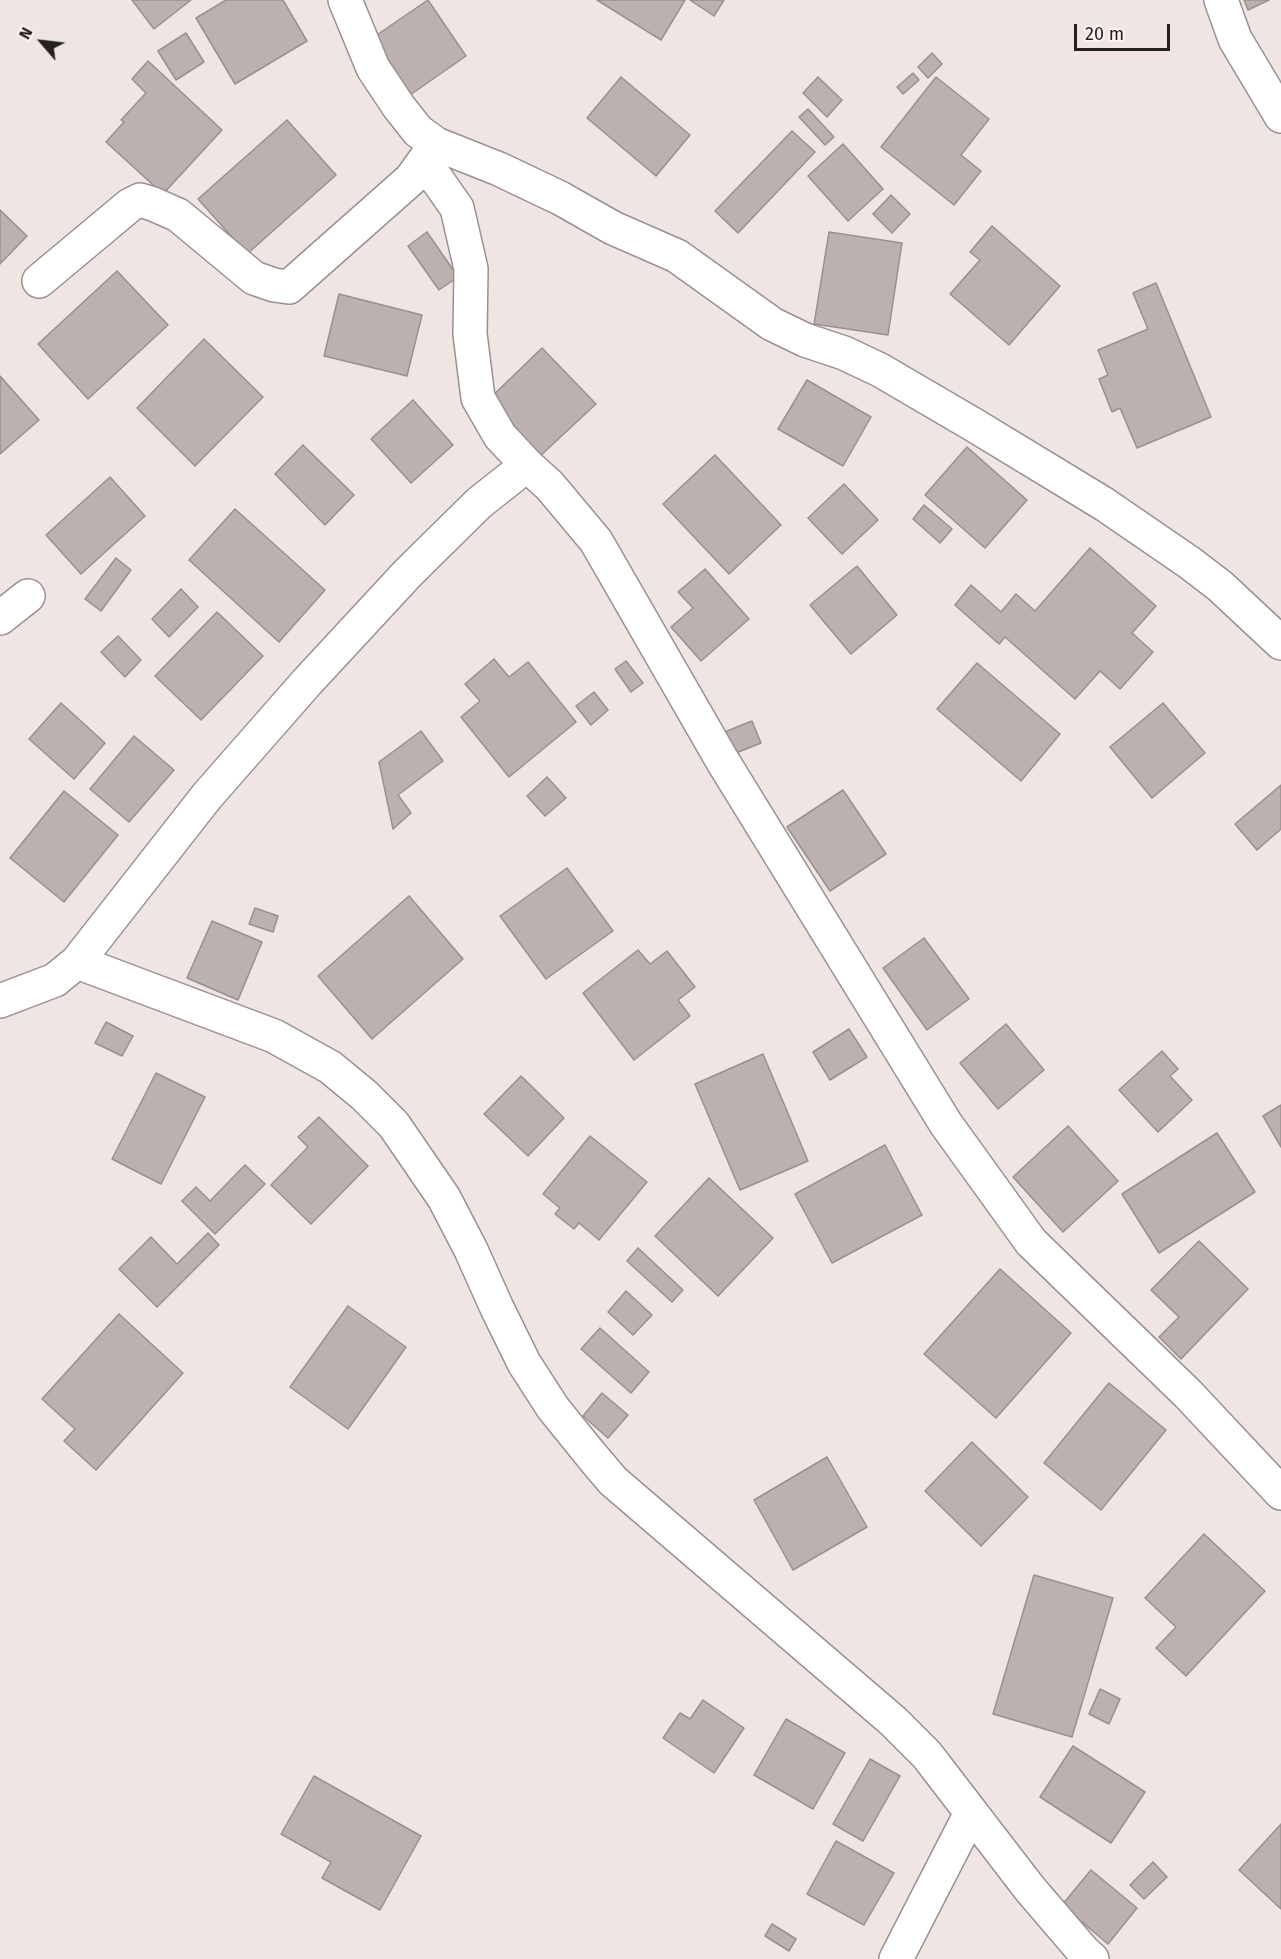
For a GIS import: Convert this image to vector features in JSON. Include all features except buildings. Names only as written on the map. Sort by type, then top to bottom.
[{"type":"street","points":[[345,0],[373,68],[418,131],[457,208],[471,269],[470,334],[477,398],[500,436],[556,492],[596,541],[722,760],[945,1124],[1024,1233],[1073,1284],[1188,1394],[1281,1493]]},
{"type":"street","points":[[1221,0],[1235,39],[1281,116]]},
{"type":"street","points":[[39,281],[130,205],[140,200],[178,215],[254,278],[289,287],[411,179],[430,153]]},
{"type":"street","points":[[430,153],[499,169],[560,198],[613,228],[677,256],[772,324],[880,370],[1104,504],[1220,586],[1281,643]]},
{"type":"street","points":[[0,1001],[55,980],[77,962],[207,796],[307,682],[408,573],[479,503],[527,465]]},
{"type":"street","points":[[0,618],[28,596]]},
{"type":"street","points":[[77,962],[274,1036],[330,1067],[364,1095],[394,1125],[444,1198],[524,1363],[553,1408],[591,1455],[613,1481],[893,1721],[927,1755],[1030,1889],[1092,1959]]},
{"type":"street","points":[[896,1959],[971,1813]]}]
